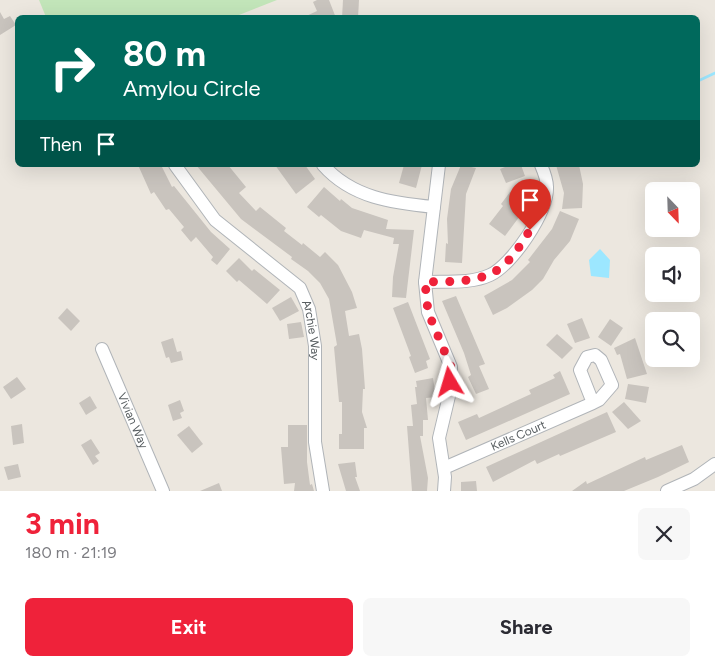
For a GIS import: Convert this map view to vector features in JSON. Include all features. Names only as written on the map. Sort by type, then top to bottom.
[{"type":"street","name":"Archie Way","points":[[176,167],[215,220],[300,288],[309,309],[314,346],[315,442],[323,491]]},
{"type":"street","points":[[325,167],[331,174],[354,190],[388,202],[434,207]]},
{"type":"street","points":[[439,167],[425,282],[428,312],[451,367],[449,396],[439,438],[444,468],[444,491]]},
{"type":"street","points":[[425,282],[475,280],[490,275],[507,263],[537,221],[544,204],[547,188],[542,167]]},
{"type":"street","name":"Vivian Way","points":[[102,349],[127,409],[155,468],[163,491]]},
{"type":"street","name":"Kells Court","points":[[444,468],[593,403]]},
{"type":"street","points":[[666,491],[694,479],[715,464]]},
{"type":"green space","points":[[39,0],[277,0],[239,15],[45,15]]},
{"type":"water","points":[[600,249],[610,260],[609,278],[591,276],[589,260]]},
{"type":"building","points":[[329,0],[335,15],[308,15],[317,11],[313,2]]},
{"type":"building","points":[[343,0],[359,0],[358,15],[342,15]]},
{"type":"building","points":[[0,12],[4,19],[10,16],[15,26],[0,35]]},
{"type":"building","points":[[139,167],[162,167],[172,187],[174,186],[211,232],[230,249],[217,265],[211,260],[213,257],[196,237],[191,242],[181,230],[184,227],[169,209],[166,210],[154,192],[151,194]]},
{"type":"building","points":[[198,167],[230,167],[246,187],[239,193],[256,211],[260,207],[286,228],[284,231],[302,245],[303,243],[320,257],[325,252],[338,265],[352,292],[357,308],[345,311],[349,336],[359,334],[362,349],[365,389],[363,389],[362,412],[367,428],[364,428],[364,449],[339,449],[339,434],[342,434],[342,402],[339,402],[334,347],[337,345],[329,299],[320,283],[308,271],[241,219]]},
{"type":"building","points":[[276,167],[306,167],[315,179],[296,194]]},
{"type":"building","points":[[403,167],[421,167],[416,188],[399,183]]},
{"type":"building","points":[[460,167],[476,168],[466,194],[462,263],[445,262],[446,243],[448,244],[447,219],[451,189]]},
{"type":"building","points":[[505,167],[522,167],[525,176],[506,183],[500,169]]},
{"type":"building","points":[[557,167],[579,167],[583,184],[582,208],[562,209],[564,193]]},
{"type":"building","points":[[324,187],[340,201],[341,199],[352,208],[388,220],[386,229],[414,230],[406,298],[392,297],[393,277],[399,244],[393,244],[394,238],[364,230],[361,238],[341,231],[321,215],[319,217],[307,207]]},
{"type":"building","points":[[510,192],[528,205],[505,236],[489,224],[503,206],[501,204]]},
{"type":"building","points":[[560,211],[579,219],[570,241],[554,260],[543,279],[532,290],[507,308],[493,315],[484,296],[512,280],[530,262],[528,260],[552,229]]},
{"type":"building","points":[[239,258],[252,271],[254,269],[280,290],[267,304],[239,280],[237,282],[226,271]]},
{"type":"building","points":[[456,296],[485,364],[479,366],[489,389],[476,394],[468,377],[471,375],[464,353],[442,301]]},
{"type":"building","points":[[291,297],[299,311],[280,321],[272,308]]},
{"type":"building","points":[[408,302],[430,359],[426,361],[428,368],[415,373],[409,357],[411,356],[393,308]]},
{"type":"building","points":[[67,308],[80,321],[71,331],[58,318]]},
{"type":"building","points":[[582,318],[590,338],[575,343],[567,324]]},
{"type":"building","points":[[610,319],[623,328],[611,346],[598,337]]},
{"type":"building","points":[[301,322],[304,337],[289,339],[287,324]]},
{"type":"building","points":[[557,334],[573,348],[562,359],[546,345]]},
{"type":"building","points":[[173,338],[177,352],[181,351],[183,360],[171,363],[169,357],[166,358],[161,342]]},
{"type":"building","points":[[635,338],[647,374],[627,379],[620,354],[617,355],[614,348]]},
{"type":"building","points":[[560,371],[570,394],[466,440],[458,422],[477,414],[479,418],[531,394],[529,390],[555,378],[553,375]]},
{"type":"building","points":[[17,377],[26,389],[11,399],[3,387]]},
{"type":"building","points":[[433,378],[436,397],[426,398],[428,420],[423,420],[423,436],[420,436],[428,478],[427,491],[412,491],[407,426],[413,426],[411,405],[417,404],[416,381]]},
{"type":"building","points":[[628,384],[649,387],[646,403],[625,399]]},
{"type":"building","points":[[90,396],[97,408],[86,415],[79,403]]},
{"type":"building","points":[[180,400],[184,411],[180,413],[182,418],[173,421],[168,405]]},
{"type":"building","points":[[624,402],[641,421],[628,429],[612,412]]},
{"type":"building","points":[[607,412],[616,432],[537,464],[535,460],[493,482],[486,467]]},
{"type":"building","points":[[22,424],[24,443],[13,445],[11,426]]},
{"type":"building","points":[[288,425],[307,425],[307,462],[310,485],[312,484],[314,491],[294,491],[295,483],[284,484],[281,447],[288,447]]},
{"type":"building","points":[[189,426],[203,444],[192,453],[177,435]]},
{"type":"building","points":[[91,439],[100,453],[95,456],[99,461],[93,465],[81,445]]},
{"type":"building","points":[[682,445],[689,462],[658,477],[624,491],[572,491],[586,481],[587,484],[645,457],[646,460]]},
{"type":"building","points":[[355,462],[357,477],[355,477],[360,491],[346,491],[338,464]]},
{"type":"building","points":[[18,464],[21,477],[8,480],[4,467]]},
{"type":"building","points":[[476,481],[477,491],[461,491],[461,482]]},
{"type":"building","points":[[219,483],[222,491],[200,491]]},
{"type":"waterway","points":[[700,80],[715,73]]},
{"type":"route","points":[[450,382],[451,367],[428,312],[425,282],[475,280],[490,275],[507,263],[530,230]]}]
